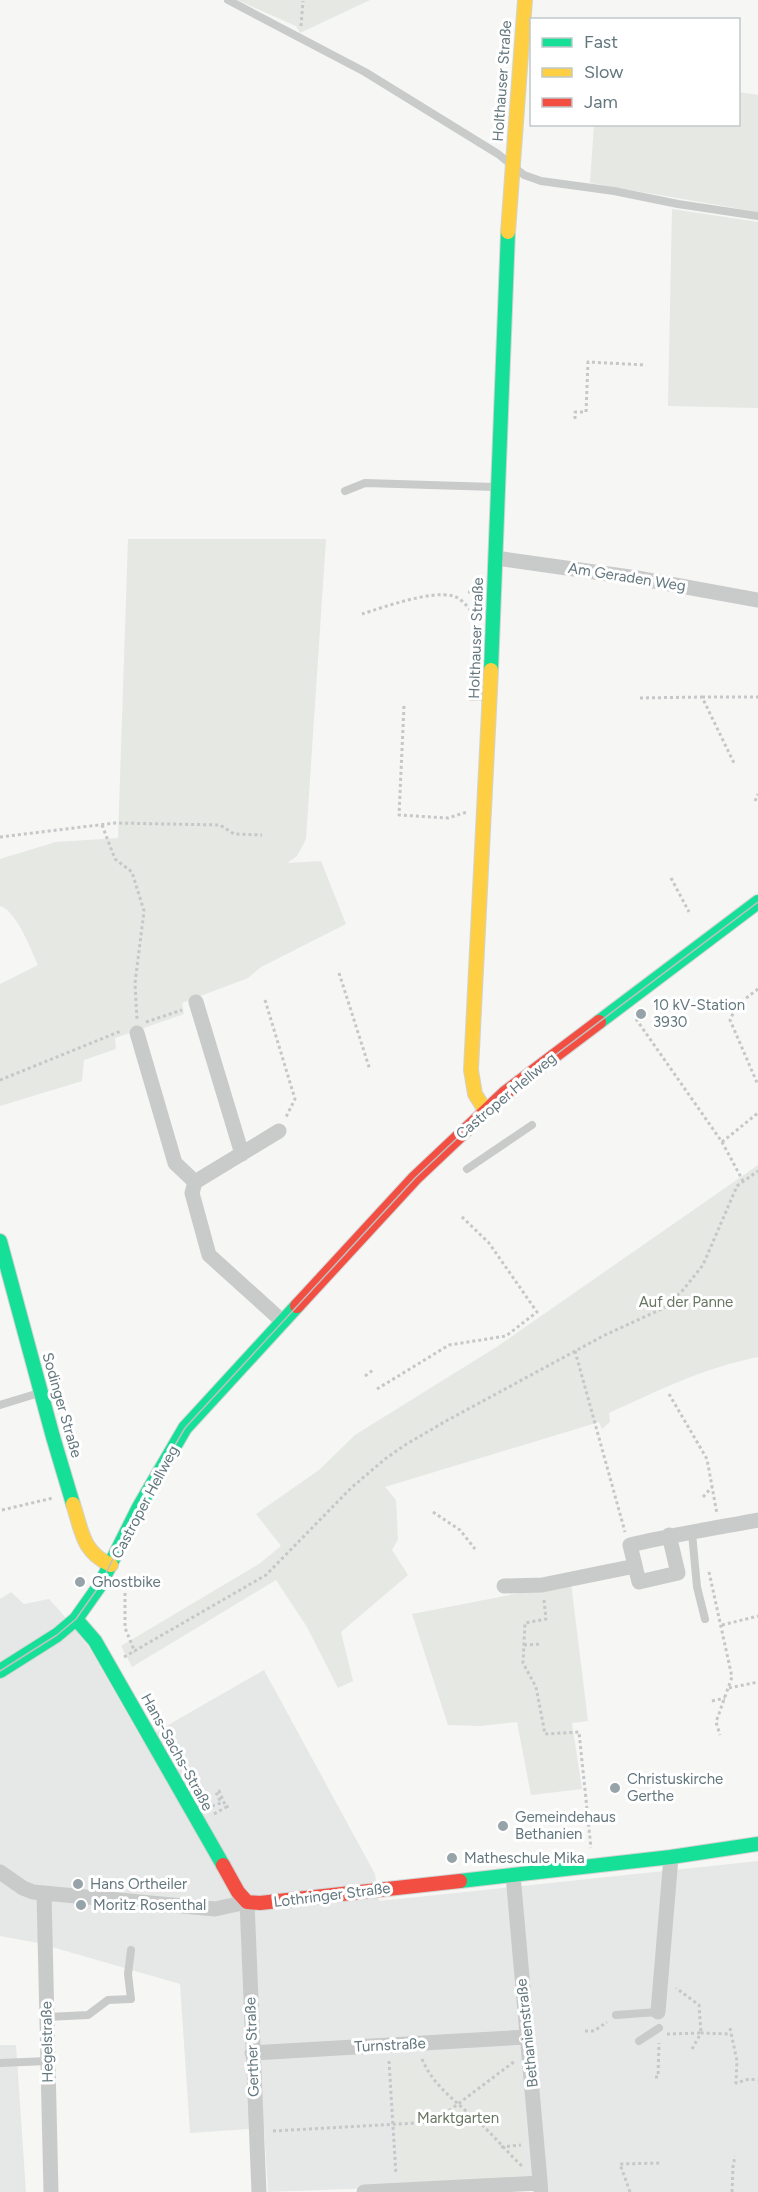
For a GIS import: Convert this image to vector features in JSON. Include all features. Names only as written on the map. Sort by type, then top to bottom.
[{"type":"street","name":"Holthauser Straße","points":[[485,1110],[477,1100],[470,1076],[486,807],[506,259],[525,0]]},
{"type":"street","name":"Am Geraden Weg","points":[[496,558],[637,578],[758,600]]},
{"type":"street","name":"Castroper Hellweg","points":[[0,1671],[57,1635],[76,1619],[111,1565],[139,1507],[185,1428],[415,1178],[485,1110],[758,902]]},
{"type":"street","points":[[196,1002],[242,1154]]},
{"type":"street","points":[[137,1029],[175,1162],[195,1182]]},
{"type":"street","points":[[279,1131],[195,1182],[192,1193],[209,1255],[282,1321]]},
{"type":"street","name":"Sodinger Straße","points":[[1,1251],[86,1546],[98,1559],[111,1565]]},
{"type":"street","points":[[669,1535],[678,1573],[639,1582],[630,1545],[669,1535],[692,1533],[758,1520]]},
{"type":"street","points":[[504,1586],[542,1585],[635,1566]]},
{"type":"street","name":"Hans-Sachs-Straße","points":[[76,1619],[95,1641],[110,1665],[238,1892],[247,1902]]},
{"type":"street","name":"Lothringer Straße","points":[[0,1872],[33,1892],[215,1909],[247,1902],[260,1903],[513,1875],[671,1857],[758,1844]]},
{"type":"street","points":[[659,2020],[660,1976],[671,1857]]},
{"type":"street","name":"Bethanienstraße","points":[[513,1875],[540,2188]]},
{"type":"street","name":"Hegelstraße","points":[[44,1893],[51,2192]]},
{"type":"street","name":"Gerther Straße","points":[[247,1902],[259,2192]]},
{"type":"street","name":"Turnstraße","points":[[252,2053],[527,2037]]},
{"type":"street","points":[[364,2192],[540,2188]]},
{"type":"lane","points":[[228,0],[365,72],[512,164]]},
{"type":"lane","name":"Holthauser Straße","points":[[512,164],[524,175],[541,181],[758,216]]},
{"type":"lane","points":[[345,491],[365,483],[498,487]]},
{"type":"lane","points":[[472,697],[490,697]]},
{"type":"lane","points":[[467,1169],[532,1125]]},
{"type":"lane","points":[[0,1405],[41,1392]]},
{"type":"lane","points":[[692,1533],[697,1587],[705,1620]]},
{"type":"lane","points":[[47,2017],[88,2014],[108,2001],[131,1999],[128,1974],[131,1950]]},
{"type":"lane","points":[[616,2015],[659,2020]]},
{"type":"lane","points":[[639,2041],[659,2020]]},
{"type":"lane","points":[[0,2063],[48,2061]]},
{"type":"path","points":[[300,37],[303,0]]},
{"type":"path","points":[[575,419],[575,412],[586,412],[588,362],[646,364]]},
{"type":"path","points":[[362,614],[419,598],[449,595],[456,596],[471,611]]},
{"type":"path","points":[[702,697],[734,763]]},
{"type":"path","points":[[640,698],[758,697]]},
{"type":"path","points":[[404,706],[399,815],[448,818],[486,807]]},
{"type":"path","points":[[755,801],[758,794]]},
{"type":"path","points":[[0,837],[115,823],[220,825],[234,834],[261,835]]},
{"type":"path","points":[[102,825],[115,859],[132,872],[144,911],[135,983],[137,1029]]},
{"type":"path","points":[[671,878],[690,912]]},
{"type":"path","points":[[339,974],[370,1070]]},
{"type":"path","points":[[758,989],[737,1005],[730,1020],[758,1085]]},
{"type":"path","points":[[265,1000],[294,1099],[279,1131]]},
{"type":"path","points":[[0,1080],[137,1029],[196,1002]]},
{"type":"path","points":[[625,1002],[722,1142],[744,1181]]},
{"type":"path","points":[[722,1142],[758,1113]]},
{"type":"path","points":[[110,1665],[266,1575],[351,1488],[391,1454],[446,1420],[575,1351],[664,1308],[683,1290],[703,1265],[737,1186],[758,1171]]},
{"type":"path","points":[[377,1389],[449,1345],[506,1336],[537,1312],[489,1243],[460,1215]]},
{"type":"path","points":[[575,1351],[630,1545]]},
{"type":"path","points":[[365,1376],[373,1370]]},
{"type":"path","points":[[669,1394],[707,1459],[720,1527]]},
{"type":"path","points":[[703,1497],[712,1487]]},
{"type":"path","points":[[2,1510],[71,1494]]},
{"type":"path","points":[[433,1512],[460,1530],[475,1549]]},
{"type":"path","points":[[707,1563],[732,1677],[716,1722],[720,1735]]},
{"type":"path","points":[[124,1572],[125,1628],[135,1652]]},
{"type":"path","points":[[542,1585],[546,1619],[525,1623],[523,1663],[536,1687],[545,1734],[579,1732],[592,1865]]},
{"type":"path","points":[[524,1645],[542,1644]]},
{"type":"path","points":[[729,1688],[758,1682]]},
{"type":"path","points":[[712,1701],[725,1698]]},
{"type":"path","points":[[212,1815],[227,1806],[219,1791],[216,1792],[221,1803]]},
{"type":"path","points":[[660,1976],[699,2005],[700,2032],[692,2049]]},
{"type":"path","points":[[585,2031],[594,2031],[616,2015]]},
{"type":"path","points":[[730,2028],[737,2061],[736,2083],[749,2079],[758,2080]]},
{"type":"path","points":[[655,2077],[658,2077],[660,2035],[700,2032],[731,2034]]},
{"type":"path","points":[[256,2132],[434,2122],[518,2059],[527,2037]]},
{"type":"path","points":[[415,2043],[426,2068],[439,2085],[540,2188]]},
{"type":"path","points":[[388,2045],[397,2190]]},
{"type":"path","points":[[732,2192],[735,2156]]},
{"type":"path","points":[[630,2192],[620,2164],[662,2163]]},
{"type":"shaded area","points":[[11,1592],[24,1604],[49,1599],[60,1611],[90,1649],[142,1740],[264,1670],[375,1874],[379,1901],[758,1861],[758,2192],[549,2192],[547,2179],[268,2192],[264,2128],[190,2133],[180,1984],[38,1943],[0,1936],[0,1599]]},
{"type":"shaded area","points":[[0,2045],[16,2045],[26,2192],[0,2192]]},
{"type":"green space","points":[[237,0],[370,0],[300,33],[296,26]]},
{"type":"green space","points":[[740,92],[758,95],[758,212],[590,183],[594,126],[740,126]]},
{"type":"green space","points":[[672,209],[758,222],[758,408],[668,406]]},
{"type":"green space","points":[[128,539],[326,539],[306,839],[297,856],[287,863],[321,861],[346,924],[261,967],[248,978],[182,1003],[184,1014],[115,1038],[116,1049],[84,1060],[82,1081],[0,1106],[0,984],[38,965],[18,923],[6,909],[0,906],[0,859],[56,842],[118,838]]},
{"type":"green space","name":"Auf der Panne","points":[[758,1165],[758,1357],[701,1373],[609,1413],[610,1422],[602,1429],[599,1422],[385,1487],[396,1500],[398,1539],[392,1550],[408,1575],[341,1632],[353,1681],[338,1688],[307,1627],[276,1580],[132,1667],[121,1646],[259,1564],[281,1546],[256,1514],[319,1470],[355,1435],[498,1346]]},
{"type":"green space","points":[[571,1583],[588,1721],[572,1723],[582,1789],[531,1795],[517,1722],[480,1726],[448,1725],[412,1614]]},
{"type":"green space","name":"Marktgarten","points":[[517,2048],[524,2164],[518,2181],[401,2187],[392,2058]]},
{"type":"tram line","points":[[0,1671],[57,1635],[76,1619],[100,1585],[139,1507],[185,1428],[415,1178],[505,1093],[758,902]]},
{"type":"traffic: fast","points":[[491,670],[508,232]]},
{"type":"traffic: fast","points":[[599,1022],[758,902]]},
{"type":"traffic: fast","points":[[0,1241],[73,1504]]},
{"type":"traffic: fast","points":[[0,1671],[57,1635],[76,1619],[100,1585],[139,1507],[185,1428],[297,1306]]},
{"type":"traffic: fast","points":[[76,1619],[95,1641],[223,1865]]},
{"type":"traffic: fast","points":[[460,1881],[671,1857],[758,1844]]},
{"type":"traffic: slow","points":[[508,232],[525,0]]},
{"type":"traffic: slow","points":[[485,1110],[475,1094],[471,1070],[491,670]]},
{"type":"traffic: slow","points":[[73,1504],[84,1540],[94,1554],[111,1565]]},
{"type":"traffic: jam","points":[[297,1306],[415,1178],[505,1093],[599,1022]]},
{"type":"traffic: jam","points":[[223,1865],[238,1892],[247,1902],[260,1903],[460,1881]]},
{"type":"place","name":"10 kV-Station 3930","points":[[641,1014]]},
{"type":"place","name":"Ghostbike","points":[[80,1582]]},
{"type":"place","name":"Christuskirche Gerthe","points":[[615,1788]]},
{"type":"place","name":"Gemeindehaus Bethanien","points":[[503,1826]]},
{"type":"place","name":"Matheschule Mika","points":[[452,1858]]},
{"type":"place","name":"Hans Ortheiler","points":[[78,1884]]},
{"type":"place","name":"Moritz Rosenthal","points":[[81,1905]]}]
